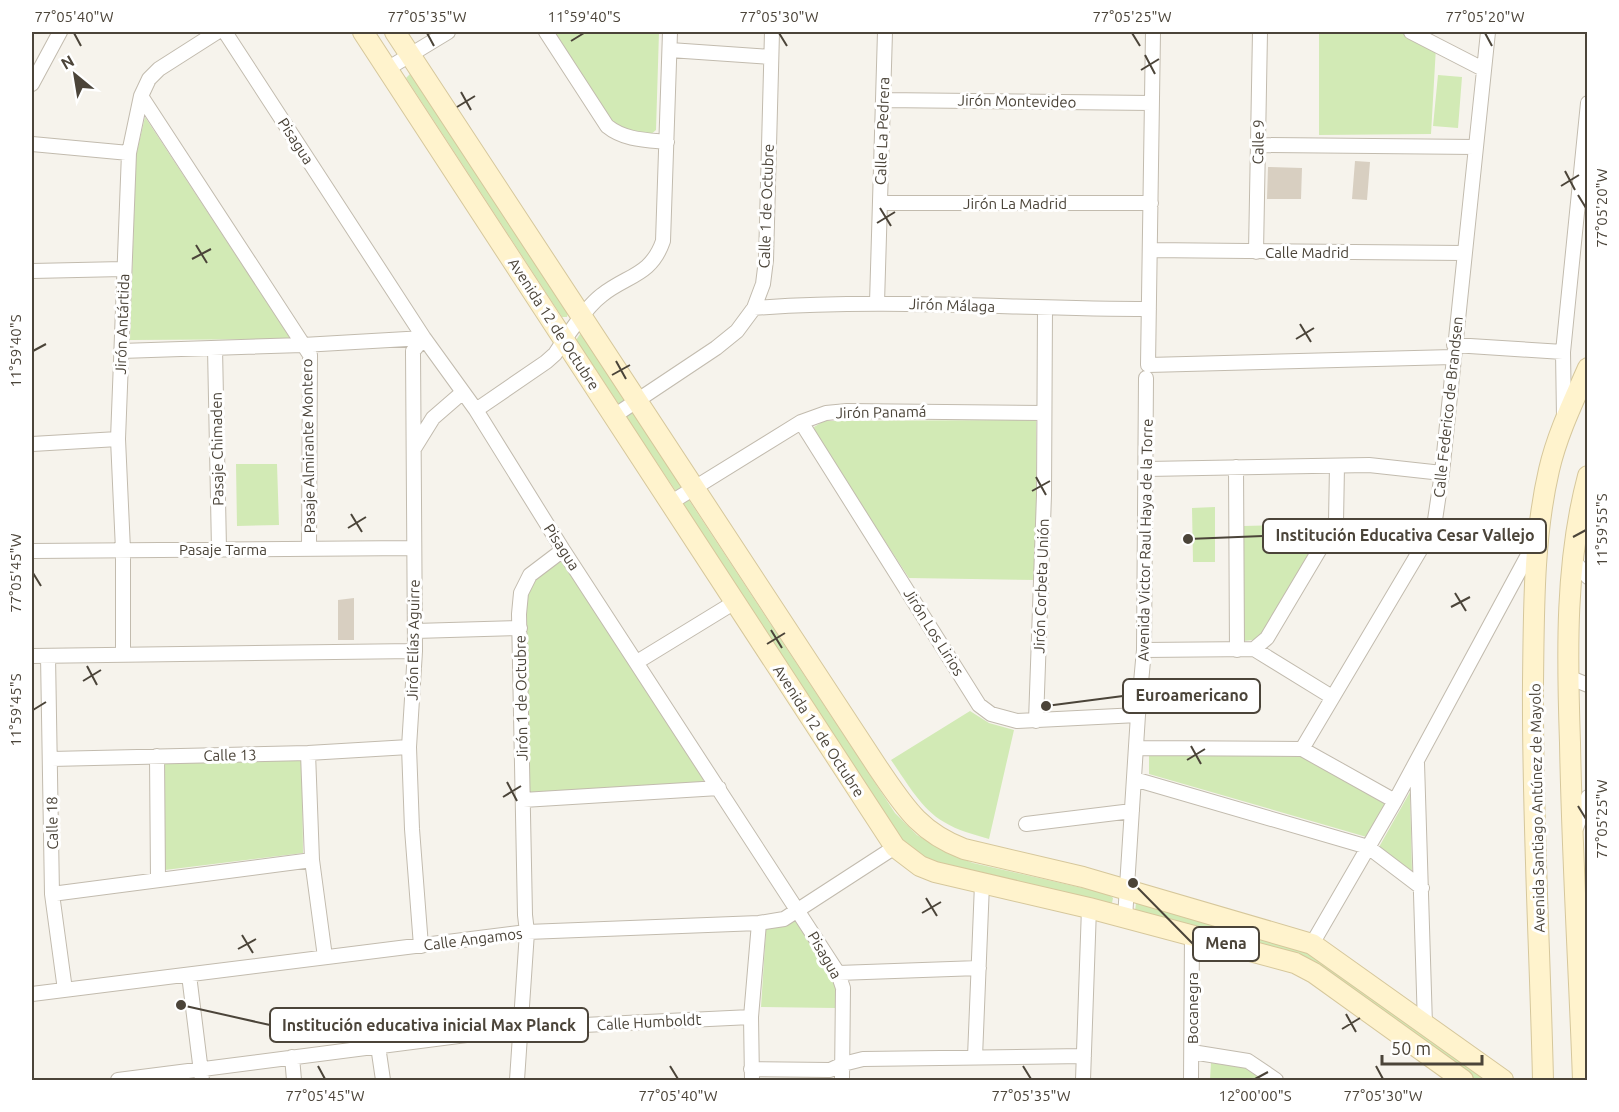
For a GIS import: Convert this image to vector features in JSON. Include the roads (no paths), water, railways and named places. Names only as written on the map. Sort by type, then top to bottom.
[{"type":"main road","name":"Avenida 12 de Octubre","points":[[363,32],[895,847],[920,866],[935,872],[1089,908],[1286,960],[1314,973],[1463,1080]]},
{"type":"main road","name":"Avenida 12 de Octubre","points":[[395,32],[878,768],[905,808],[924,828],[942,840],[964,849],[1127,890],[1312,944],[1503,1080]]},
{"type":"main road","name":"Avenida Santiago Antúnez de Mayolo","points":[[1543,1080],[1533,762],[1534,616],[1539,536],[1549,470],[1564,422],[1587,368]]},
{"type":"main road","points":[[1583,1080],[1584,986],[1572,839],[1568,677],[1573,560],[1577,521],[1587,476]]},
{"type":"street","points":[[32,84],[54,39],[60,32]]},
{"type":"street","name":"Jirón Antártida","points":[[123,655],[123,550],[118,439],[129,153],[141,96],[149,79],[159,69],[217,32]]},
{"type":"street","name":"Pisagua","points":[[225,32],[424,338],[476,410],[838,974],[843,988],[842,1080]]},
{"type":"street","points":[[387,69],[448,32]]},
{"type":"street","points":[[546,32],[607,126],[615,133],[637,139],[667,142]]},
{"type":"street","points":[[476,410],[546,362],[601,296],[645,269],[657,257],[663,241],[670,32]]},
{"type":"street","name":"Calle 1 de Octubre","points":[[614,416],[716,348],[737,331],[754,308],[763,284],[766,260],[772,32]]},
{"type":"street","name":"Calle La Pedrera","points":[[877,303],[885,32]]},
{"type":"street","name":"Avenida Victor Raul Haya de la Torre","points":[[1125,918],[1144,650],[1153,32]]},
{"type":"street","name":"Calle 9","points":[[1256,252],[1260,32]]},
{"type":"street","points":[[1411,32],[1483,69]]},
{"type":"street","name":"Calle Federico de Brandsen","points":[[1302,749],[1435,520],[1442,473],[1488,32]]},
{"type":"street","points":[[670,50],[771,57]]},
{"type":"street","points":[[141,96],[303,345]]},
{"type":"street","name":"Jirón Montevideo","points":[[883,100],[1152,103]]},
{"type":"street","points":[[1564,422],[1563,352],[1587,103]]},
{"type":"street","points":[[32,144],[129,153]]},
{"type":"street","points":[[1258,145],[1476,147]]},
{"type":"street","name":"Jirón La Madrid","points":[[880,203],[1150,203]]},
{"type":"street","name":"Calle Madrid","points":[[1150,250],[1464,253]]},
{"type":"street","points":[[32,271],[123,269]]},
{"type":"street","name":"Jirón Málaga","points":[[754,308],[807,304],[877,303],[1149,309]]},
{"type":"street","name":"Jirón Corbeta Unión","points":[[1036,721],[1045,308]]},
{"type":"street","points":[[121,351],[303,345],[424,338]]},
{"type":"street","name":"Jirón Elías Aguirre","points":[[421,946],[412,829],[409,747],[415,651],[413,351],[424,338]]},
{"type":"street","name":"Pasaje Almirante Montero","points":[[303,345],[309,355],[309,548]]},
{"type":"street","name":"Pasaje Chimaden","points":[[215,348],[219,549]]},
{"type":"street","points":[[1147,371],[1453,351],[1563,352]]},
{"type":"street","points":[[414,448],[433,418],[463,392]]},
{"type":"street","name":"Jirón Panamá","points":[[670,503],[801,422],[826,413],[847,411],[1044,413]]},
{"type":"street","name":"Jirón Los Lirios","points":[[801,422],[979,705],[991,714],[1005,719],[1036,721],[1138,715]]},
{"type":"street","points":[[32,444],[118,439]]},
{"type":"street","points":[[1147,469],[1369,465],[1442,473]]},
{"type":"street","points":[[1144,650],[1254,649],[1267,639],[1336,522],[1337,466]]},
{"type":"street","points":[[1236,467],[1237,650]]},
{"type":"street","name":"Avenida Santiago Antúnez de Mayolo","points":[[1312,944],[1395,801],[1539,536]]},
{"type":"street","name":"Pasaje Tarma","points":[[32,550],[414,548]]},
{"type":"street","name":"Jirón 1 de Octubre","points":[[517,1080],[527,932],[521,593],[530,575],[564,549]]},
{"type":"street","points":[[1573,560],[1587,577]]},
{"type":"street","points":[[637,662],[735,602]]},
{"type":"street","points":[[415,631],[520,628]]},
{"type":"street","points":[[1254,649],[1332,697]]},
{"type":"street","points":[[32,656],[415,651]]},
{"type":"street","name":"Calle 18","points":[[48,656],[52,894],[65,990]]},
{"type":"street","points":[[1568,677],[1587,685]]},
{"type":"street","name":"Calle 13","points":[[51,759],[308,753],[409,747]]},
{"type":"street","points":[[1136,748],[1302,749],[1395,801]]},
{"type":"street","points":[[308,753],[312,860],[325,957]]},
{"type":"street","points":[[157,756],[158,880]]},
{"type":"street","points":[[1417,761],[1425,1025]]},
{"type":"street","points":[[1134,778],[1368,847],[1422,888]]},
{"type":"street","points":[[523,800],[719,788]]},
{"type":"street","points":[[1572,839],[1587,797]]},
{"type":"street","points":[[1026,824],[1132,811]]},
{"type":"street","name":"Calle Angamos","points":[[32,994],[527,932],[759,923],[784,919],[895,847]]},
{"type":"street","points":[[52,894],[312,860]]},
{"type":"street","points":[[975,1057],[982,884]]},
{"type":"street","points":[[1083,1080],[1089,908]]},
{"type":"street","points":[[759,923],[751,1017],[752,1075],[831,1070],[863,1059],[1084,1056]]},
{"type":"street","name":"Bocanegra","points":[[1191,1080],[1192,934]]},
{"type":"street","points":[[838,974],[979,968]]},
{"type":"street","points":[[189,975],[201,1074]]},
{"type":"street","name":"Calle Humboldt","points":[[118,1080],[201,1074],[292,1057],[520,1028],[751,1017]]},
{"type":"street","points":[[378,1046],[383,1080]]},
{"type":"street","points":[[1192,1052],[1248,1060],[1276,1080]]},
{"type":"street","points":[[292,1057],[294,1080]]},
{"type":"place","name":"Institución Educativa Cesar Vallejo","points":[[1188,539]]},
{"type":"place","name":"Euroamericano","points":[[1046,706]]},
{"type":"place","name":"Mena","points":[[1133,883]]},
{"type":"place","name":"Institución educativa inicial Max Planck","points":[[181,1005]]}]
